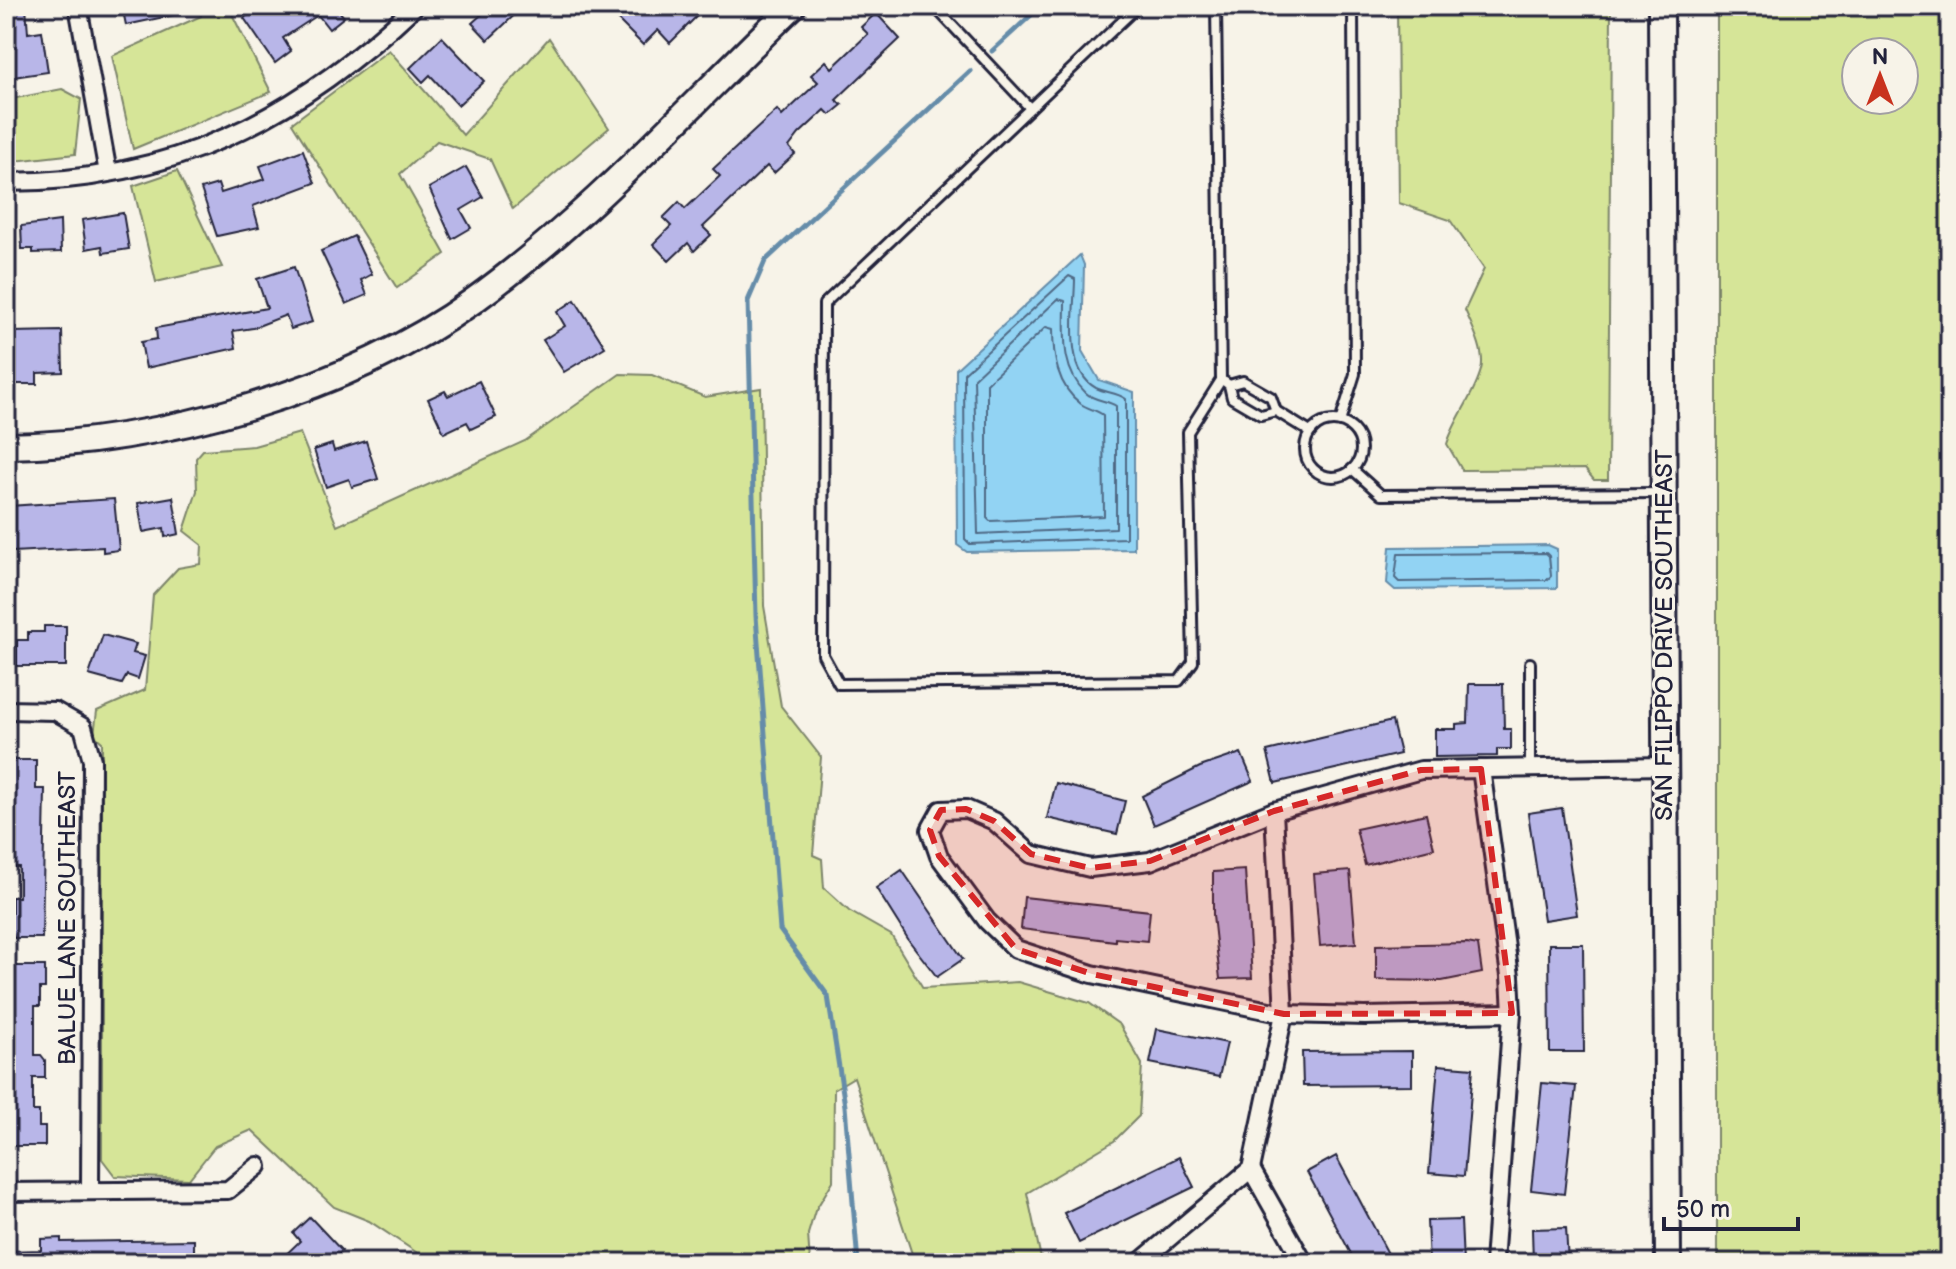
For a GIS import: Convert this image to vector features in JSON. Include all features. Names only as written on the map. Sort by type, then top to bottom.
[{"type":"street","points":[[78,6],[108,173]]},
{"type":"street","points":[[6,182],[56,182],[108,173],[183,154],[257,124],[314,92],[377,42],[415,6]]},
{"type":"street","points":[[6,446],[48,446],[162,428],[260,406],[381,354],[472,302],[565,227],[793,6]]},
{"type":"street","name":"SAN FILIPPO DRIVE SOUTHEAST","points":[[1661,6],[1668,1263]]},
{"type":"street","name":"BALUE LANE SOUTHEAST","points":[[6,710],[55,711],[83,727],[92,760],[90,1190]]},
{"type":"street","points":[[1512,1013],[1284,1014],[1092,974],[1016,949],[987,921],[939,856],[930,830],[941,810],[966,809],[994,821],[1031,854],[1090,868],[1150,861],[1274,811],[1421,770],[1665,766]]},
{"type":"street","points":[[1481,769],[1510,976],[1512,1013],[1494,1263]]},
{"type":"street","points":[[1139,1263],[1251,1169],[1284,1014],[1274,811]]},
{"type":"street","points":[[6,1192],[228,1190],[258,1166]]},
{"type":"street","points":[[1251,1169],[1304,1263]]},
{"type":"lane","points":[[934,6],[1029,107]]},
{"type":"lane","points":[[1138,6],[824,304],[823,655],[839,684],[1179,681],[1193,662],[1188,432],[1221,380],[1216,6]]},
{"type":"lane","points":[[1340,422],[1355,374],[1353,6]]},
{"type":"lane","points":[[1221,380],[1229,385],[1232,398],[1261,415],[1276,411]]},
{"type":"lane","points":[[1229,385],[1243,381],[1271,397],[1276,411],[1310,432]]},
{"type":"lane","points":[[1325,422],[1340,422],[1350,426],[1360,441],[1360,459],[1352,469],[1329,477],[1312,468],[1305,450],[1310,432],[1325,422]]},
{"type":"lane","points":[[1352,469],[1381,495],[1663,493]]},
{"type":"lane","points":[[1530,663],[1530,768]]},
{"type":"highlighted area","points":[[1481,769],[1512,1013],[1284,1014],[1092,974],[1016,949],[939,856],[930,830],[941,810],[966,809],[994,821],[1031,854],[1090,868],[1150,861],[1274,811],[1421,770]]},
{"type":"green space","points":[[201,6],[228,6],[271,92],[133,149],[112,56],[201,16]]},
{"type":"green space","points":[[1397,6],[1611,6],[1608,480],[1594,480],[1585,469],[1462,470],[1447,444],[1481,370],[1480,348],[1465,310],[1484,269],[1450,220],[1399,203]]},
{"type":"green space","points":[[1717,6],[1950,6],[1950,1263],[1717,1263]]},
{"type":"green space","points":[[549,38],[609,128],[513,209],[490,159],[437,141],[400,174],[445,254],[397,288],[292,123],[389,50],[463,135]]},
{"type":"green space","points":[[62,89],[81,99],[75,154],[6,162],[6,100]]},
{"type":"green space","points":[[177,171],[222,267],[156,282],[133,186]]},
{"type":"green space","points":[[620,374],[652,375],[705,397],[761,388],[764,606],[781,706],[821,757],[813,855],[822,859],[824,888],[849,911],[891,935],[923,988],[1018,982],[1089,1003],[1120,1025],[1142,1064],[1139,1116],[1114,1141],[1027,1193],[1042,1263],[915,1263],[854,1077],[834,1089],[833,1181],[815,1211],[808,1234],[810,1263],[431,1262],[369,1221],[334,1207],[252,1130],[215,1146],[189,1179],[115,1176],[102,1159],[102,742],[94,735],[97,711],[145,690],[153,595],[178,568],[201,564],[202,545],[184,531],[197,491],[196,458],[203,450],[254,446],[300,433],[337,526],[525,441]]},
{"type":"water","points":[[1080,255],[1084,265],[1082,351],[1099,380],[1134,392],[1134,549],[967,552],[957,545],[956,369]]},
{"type":"water","points":[[1548,545],[1557,549],[1557,588],[1395,590],[1387,583],[1390,547]]},
{"type":"building","points":[[6,6],[26,6],[28,33],[42,31],[48,72],[6,78]]},
{"type":"building","points":[[122,6],[188,6],[188,12],[126,25]]},
{"type":"building","points":[[260,6],[335,6],[344,17],[329,29],[318,15],[283,38],[291,51],[275,63],[244,18]]},
{"type":"building","points":[[491,6],[524,6],[488,40],[472,23]]},
{"type":"building","points":[[630,6],[707,6],[670,43],[658,30],[643,45],[617,19]]},
{"type":"building","points":[[876,13],[900,39],[836,100],[842,105],[830,115],[825,110],[799,134],[789,147],[795,154],[774,173],[767,166],[703,227],[711,235],[694,251],[688,243],[669,261],[653,244],[671,226],[663,218],[679,202],[685,209],[720,176],[713,169],[777,110],[782,116],[818,82],[811,75],[826,61],[832,68],[868,34],[861,27]]},
{"type":"building","points":[[442,37],[484,81],[458,105],[430,75],[423,82],[410,68]]},
{"type":"building","points":[[303,150],[315,183],[253,206],[259,227],[217,236],[201,189],[218,184],[221,193],[265,179],[260,166]]},
{"type":"building","points":[[466,167],[483,197],[461,210],[471,228],[452,239],[429,188]]},
{"type":"building","points":[[123,213],[129,249],[103,253],[102,246],[86,249],[82,220]]},
{"type":"building","points":[[60,221],[61,252],[33,253],[33,249],[22,249],[21,226]]},
{"type":"building","points":[[354,236],[372,274],[361,280],[367,295],[346,304],[321,251]]},
{"type":"building","points":[[294,267],[312,322],[291,329],[286,315],[253,328],[233,331],[236,348],[146,368],[141,342],[157,339],[156,328],[267,308],[257,279]]},
{"type":"building","points":[[575,300],[605,347],[564,372],[543,340],[565,326],[557,312]]},
{"type":"building","points":[[62,331],[63,372],[37,373],[37,384],[12,384],[11,332]]},
{"type":"building","points":[[479,381],[496,417],[471,429],[467,422],[444,433],[428,399],[445,391],[448,396]]},
{"type":"building","points":[[366,441],[378,479],[352,487],[349,479],[326,487],[314,450],[332,444],[334,451]]},
{"type":"building","points":[[173,497],[179,534],[165,537],[164,528],[143,532],[138,503]]},
{"type":"building","points":[[114,499],[119,550],[103,552],[103,547],[13,552],[10,547],[9,506]]},
{"type":"building","points":[[44,626],[66,626],[66,666],[17,666],[17,640],[28,640],[28,632],[44,632]]},
{"type":"building","points":[[103,635],[136,644],[133,653],[145,656],[138,679],[127,675],[122,684],[89,675]]},
{"type":"building","points":[[1469,684],[1503,684],[1504,729],[1511,729],[1511,749],[1497,749],[1497,756],[1435,757],[1435,729],[1456,729],[1456,724],[1468,723]]},
{"type":"building","points":[[1392,721],[1400,754],[1275,783],[1267,751]]},
{"type":"building","points":[[1241,753],[1253,781],[1154,825],[1142,796],[1200,767]]},
{"type":"building","points":[[13,760],[36,760],[36,789],[45,789],[42,938],[14,938],[12,930],[12,897],[19,897],[19,867],[11,867],[11,853],[6,853],[6,829],[12,829]]},
{"type":"building","points":[[1056,783],[1125,801],[1117,834],[1047,818]]},
{"type":"building","points":[[1562,808],[1577,915],[1544,920],[1528,813]]},
{"type":"building","points":[[1426,814],[1434,848],[1365,865],[1356,829]]},
{"type":"building","points":[[902,870],[963,959],[937,977],[910,942],[876,888]]},
{"type":"building","points":[[1245,870],[1252,978],[1220,979],[1213,915],[1213,872]]},
{"type":"building","points":[[1350,871],[1356,943],[1320,946],[1314,874]]},
{"type":"building","points":[[1024,897],[1150,911],[1147,941],[1115,938],[1115,941],[1021,929]]},
{"type":"building","points":[[1549,944],[1583,944],[1584,1052],[1550,1052]]},
{"type":"building","points":[[1376,945],[1478,945],[1482,973],[1442,981],[1376,980]]},
{"type":"building","points":[[15,966],[45,966],[45,988],[40,988],[40,1006],[35,1006],[35,1055],[41,1055],[45,1060],[45,1078],[33,1078],[33,1111],[39,1111],[39,1127],[45,1127],[45,1146],[9,1146],[10,1128],[6,1128],[6,1110],[10,1110],[6,977],[15,977]]},
{"type":"building","points":[[1157,1029],[1227,1043],[1219,1077],[1150,1063]]},
{"type":"building","points":[[1412,1051],[1412,1085],[1303,1086],[1302,1052]]},
{"type":"building","points":[[1438,1065],[1473,1068],[1464,1176],[1429,1173]]},
{"type":"building","points":[[1542,1083],[1576,1086],[1564,1194],[1531,1190]]},
{"type":"building","points":[[1336,1156],[1393,1263],[1356,1263],[1307,1172]]},
{"type":"building","points":[[1179,1157],[1194,1187],[1079,1243],[1064,1213]]},
{"type":"building","points":[[310,1217],[342,1251],[329,1263],[277,1263],[300,1241],[293,1233]]},
{"type":"building","points":[[1461,1220],[1463,1263],[1429,1263],[1427,1221]]},
{"type":"building","points":[[1566,1228],[1568,1263],[1533,1263],[1532,1229]]},
{"type":"building","points":[[61,1238],[61,1242],[194,1240],[194,1263],[6,1263],[6,1251],[41,1250],[41,1239]]},
{"type":"waterway","points":[[992,51],[1041,6]]},
{"type":"waterway","points":[[858,1263],[845,1106],[828,996],[780,930],[756,616],[748,301],[765,261],[970,71]]}]
